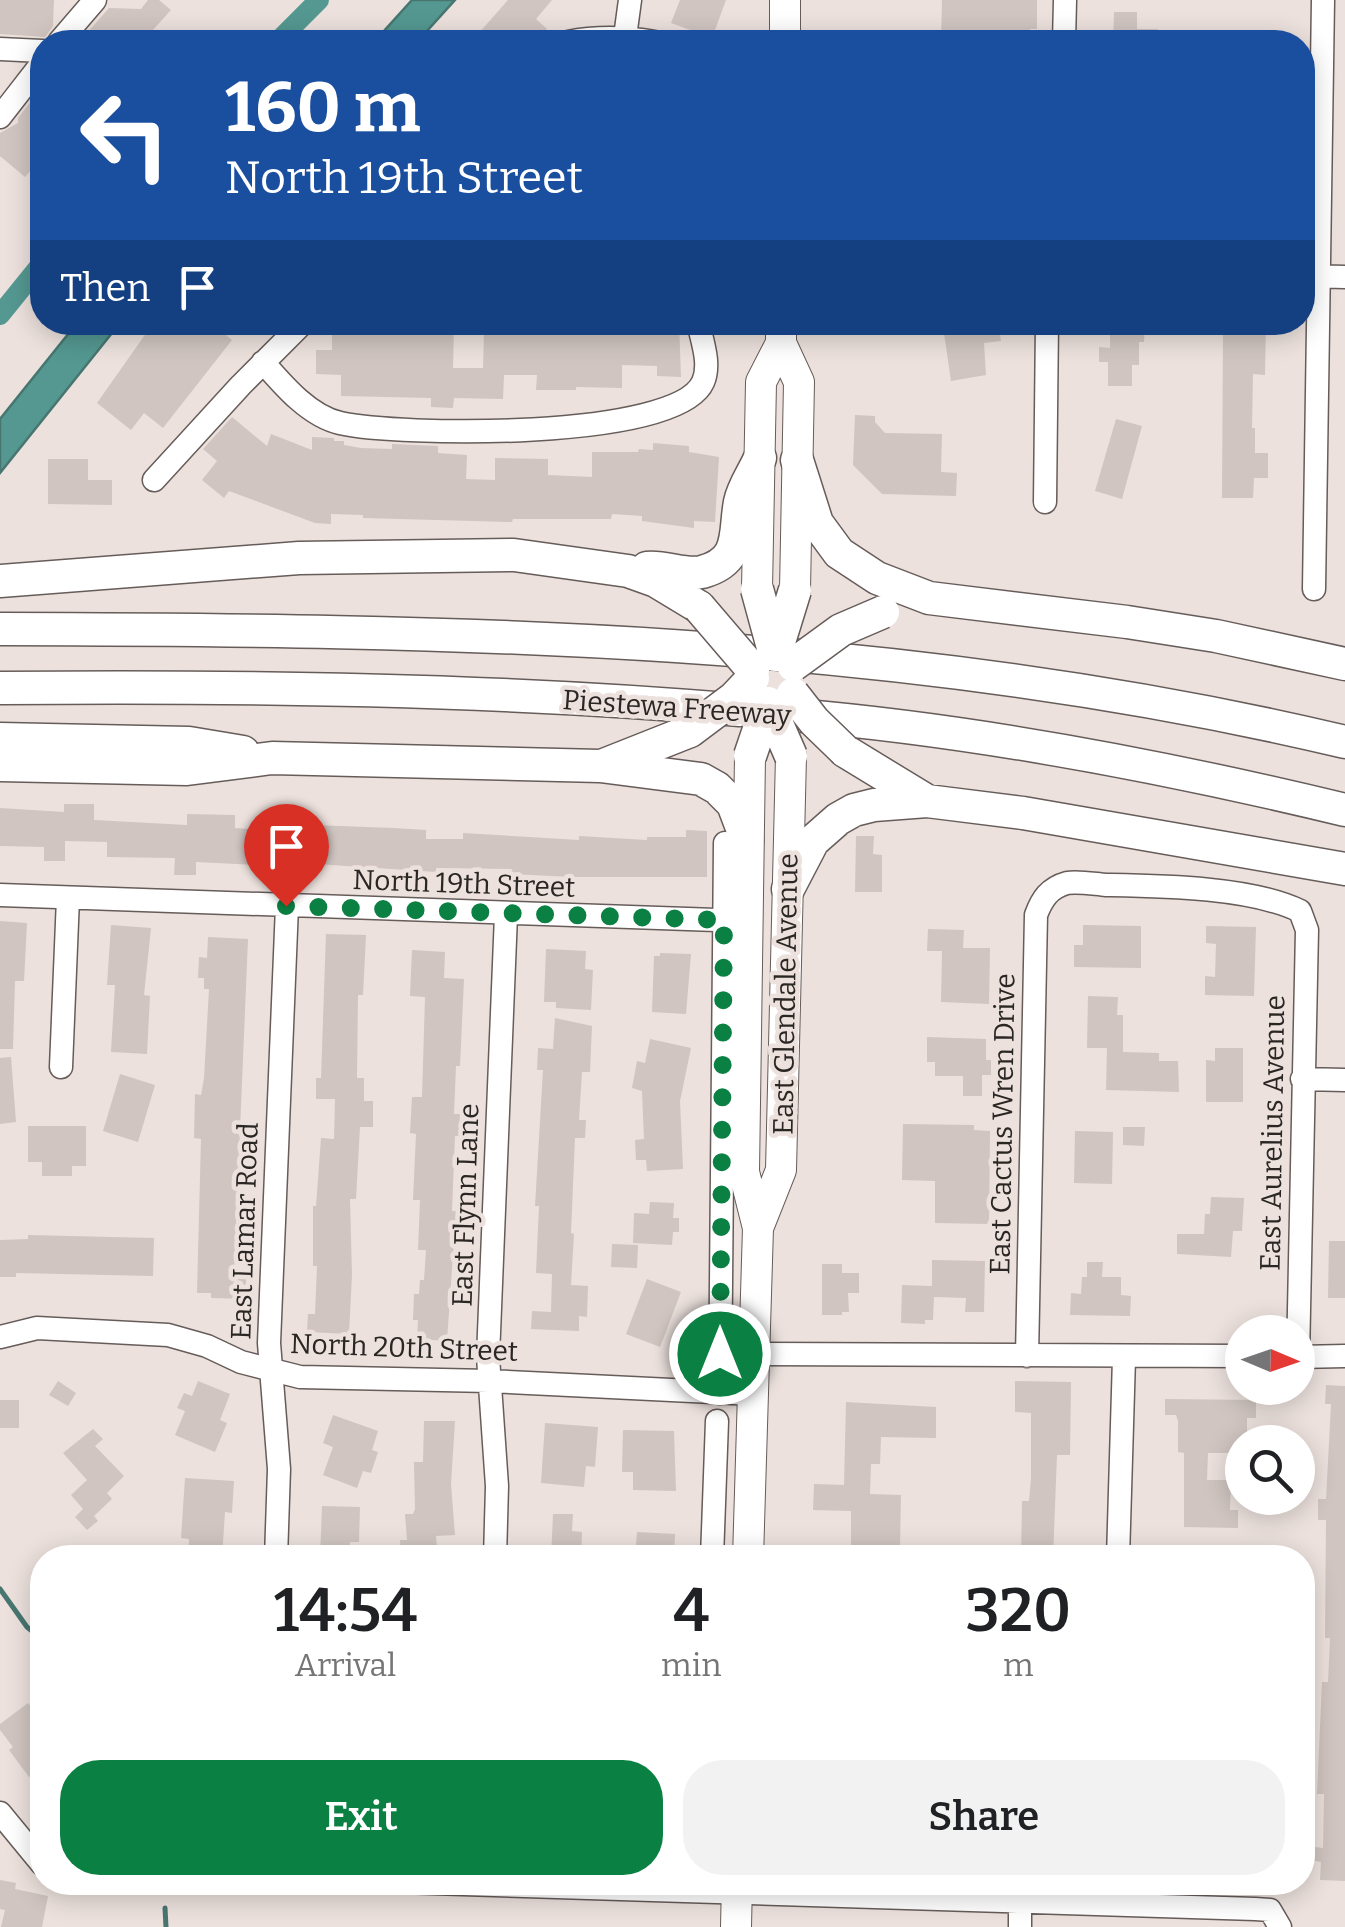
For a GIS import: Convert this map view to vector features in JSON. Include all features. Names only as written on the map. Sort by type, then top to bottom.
[{"type":"highway","points":[[628,571],[659,567],[702,572],[722,564],[735,546],[740,500],[760,458]]},
{"type":"highway","points":[[798,460],[817,522],[839,553],[877,578],[928,598],[1216,636],[1345,664]]},
{"type":"highway","points":[[0,582],[319,558],[514,554],[628,571],[668,587],[699,607],[845,751],[927,801]]},
{"type":"highway","points":[[756,589],[791,756]]},
{"type":"highway","points":[[750,756],[795,590]]},
{"type":"highway","points":[[600,766],[690,731],[840,630],[928,598]]},
{"type":"highway","points":[[0,630],[324,632],[704,646],[840,658],[1105,694],[1234,715],[1345,742]]},
{"type":"highway","name":"Piestewa Freeway","points":[[0,688],[194,686],[326,690],[669,704],[836,718],[1112,758],[1345,810]]},
{"type":"highway","points":[[0,739],[190,742],[272,758]]},
{"type":"highway","points":[[0,765],[187,769],[272,758],[600,766],[701,779],[724,793],[733,804],[736,842]]},
{"type":"highway","points":[[788,889],[813,842],[838,819],[874,805],[927,801],[1023,813],[1345,868]]},
{"type":"main road","points":[[785,30],[786,0]]},
{"type":"main road","points":[[756,589],[761,382],[780,335]]},
{"type":"main road","points":[[782,335],[799,382],[795,590]]},
{"type":"main road","name":"East Glendale Avenue","points":[[748,1545],[758,1228],[744,1172],[734,920],[736,842],[750,756]]},
{"type":"main road","name":"East Glendale Avenue","points":[[758,1228],[780,1170],[791,756]]},
{"type":"main road","points":[[736,1927],[737,1895]]},
{"type":"street","points":[[69,30],[95,0]]},
{"type":"street","points":[[626,30],[630,0]]},
{"type":"street","points":[[1064,30],[1065,0]]},
{"type":"street","points":[[1315,170],[1323,0]]},
{"type":"street","points":[[0,49],[30,50]]},
{"type":"street","points":[[0,117],[30,79]]},
{"type":"street","points":[[1315,276],[1345,277]]},
{"type":"street","points":[[154,480],[291,335]]},
{"type":"street","points":[[263,362],[296,398],[336,423],[428,431],[540,430],[615,423],[671,405],[694,393],[703,382],[706,362],[701,335]]},
{"type":"street","points":[[1044,502],[1046,335]]},
{"type":"street","points":[[1311,335],[1314,589]]},
{"type":"street","name":"East Cactus Wren Drive","points":[[1028,1356],[1036,915],[1044,895],[1067,883],[1164,886],[1280,901],[1300,911]]},
{"type":"street","name":"North 19th Street","points":[[0,896],[734,920]]},
{"type":"street","points":[[61,1067],[68,898]]},
{"type":"street","name":"East Lamar Road","points":[[276,1545],[279,1470],[269,1344],[286,906]]},
{"type":"street","name":"East Aurelius Avenue","points":[[1299,1315],[1307,930],[1300,911]]},
{"type":"street","name":"East Flynn Lane","points":[[496,1545],[498,1486],[489,1380],[506,915]]},
{"type":"street","points":[[720,1393],[734,920]]},
{"type":"street","points":[[1302,1080],[1345,1080]]},
{"type":"street","name":"North 20th Street","points":[[0,1336],[37,1328],[168,1335],[272,1372],[300,1377],[489,1380],[753,1394]]},
{"type":"street","points":[[754,1354],[1225,1356]]},
{"type":"street","points":[[1315,1357],[1345,1356]]},
{"type":"street","points":[[1118,1545],[1124,1358]]},
{"type":"street","points":[[712,1545],[717,1421]]},
{"type":"street","points":[[4,1826],[30,1852]]},
{"type":"street","points":[[878,1895],[1275,1919]]},
{"type":"street","points":[[1020,1902],[1020,1927]]},
{"type":"water","points":[[412,0],[455,0],[428,30],[385,30]]},
{"type":"water","points":[[67,335],[110,335],[0,473],[0,419]]},
{"type":"building","points":[[0,0],[54,0],[50,30],[30,30],[30,36],[0,34]]},
{"type":"building","points":[[148,0],[159,0],[171,10],[153,30],[90,30],[109,8],[141,9]]},
{"type":"building","points":[[508,0],[552,0],[536,19],[546,30],[482,30]]},
{"type":"building","points":[[680,0],[726,0],[715,30],[690,30],[671,23]]},
{"type":"building","points":[[942,0],[1037,0],[1037,29],[941,30]]},
{"type":"building","points":[[1114,12],[1137,12],[1137,29],[1158,29],[1158,30],[1113,30]]},
{"type":"building","points":[[30,102],[30,171],[25,177],[0,156],[0,133],[18,123]]},
{"type":"building","points":[[145,335],[226,335],[232,340],[163,428],[144,413],[131,430],[97,403]]},
{"type":"building","points":[[332,335],[454,335],[453,368],[483,368],[484,335],[679,335],[681,377],[657,376],[657,366],[622,365],[622,388],[536,390],[537,375],[504,375],[503,399],[454,398],[453,408],[431,407],[431,398],[341,396],[341,375],[316,374],[316,350],[332,350]]},
{"type":"building","points":[[944,335],[1000,335],[1001,341],[984,343],[986,375],[951,381]]},
{"type":"building","points":[[1110,335],[1144,335],[1144,342],[1139,342],[1139,365],[1132,365],[1132,386],[1108,386],[1108,362],[1099,362],[1099,347],[1110,348]]},
{"type":"building","points":[[1223,335],[1266,335],[1265,375],[1253,374],[1252,428],[1255,453],[1268,453],[1268,478],[1254,478],[1253,498],[1222,498]]},
{"type":"building","points":[[855,415],[875,416],[875,422],[885,433],[942,434],[941,472],[957,473],[956,496],[882,494],[853,465]]},
{"type":"building","points":[[232,417],[267,446],[271,434],[312,450],[312,437],[334,438],[344,441],[344,445],[361,448],[392,449],[392,444],[438,446],[438,453],[467,455],[466,479],[495,480],[495,458],[548,459],[548,475],[592,477],[592,452],[653,450],[653,443],[689,446],[689,452],[719,457],[715,522],[694,521],[694,528],[642,521],[642,516],[612,514],[611,519],[512,522],[331,514],[331,524],[315,523],[229,491],[224,498],[202,480],[217,461],[203,449]]},
{"type":"building","points":[[1116,419],[1142,426],[1122,499],[1095,491]]},
{"type":"building","points":[[48,459],[88,459],[88,480],[112,480],[112,505],[48,504]]},
{"type":"building","points":[[64,804],[94,804],[94,820],[187,825],[187,814],[235,815],[235,828],[264,830],[265,820],[280,822],[280,826],[312,828],[426,830],[426,839],[463,839],[463,833],[647,840],[686,837],[686,830],[707,831],[707,877],[571,877],[511,874],[512,869],[436,868],[436,872],[301,863],[300,867],[196,862],[196,875],[174,875],[175,858],[107,857],[107,842],[65,841],[65,861],[44,861],[44,847],[0,846],[0,808],[64,812]]},
{"type":"building","points":[[856,836],[874,836],[873,854],[882,855],[882,892],[855,892]]},
{"type":"building","points":[[0,921],[27,923],[24,981],[15,981],[13,1049],[0,1049]]},
{"type":"building","points":[[111,925],[151,928],[144,995],[150,996],[147,1054],[111,1052],[115,985],[107,985]]},
{"type":"building","points":[[1083,925],[1141,926],[1141,968],[1074,967],[1074,945],[1083,945]]},
{"type":"building","points":[[1206,926],[1256,927],[1254,996],[1205,995],[1205,976],[1215,977],[1216,944],[1206,943]]},
{"type":"building","points":[[928,929],[964,930],[963,948],[990,948],[989,1004],[941,1002],[942,951],[927,951]]},
{"type":"building","points":[[326,934],[366,935],[363,995],[358,995],[357,1078],[364,1078],[364,1101],[373,1101],[373,1127],[360,1127],[356,1199],[350,1199],[349,1334],[307,1332],[308,1314],[315,1314],[313,1206],[321,1138],[334,1139],[335,1099],[316,1099],[316,1078],[321,1078]]},
{"type":"building","points":[[208,937],[248,939],[234,1274],[246,1274],[246,1299],[211,1298],[211,1293],[197,1293],[201,1139],[194,1138],[195,1094],[201,1095],[204,1078],[209,989],[204,989],[204,978],[198,978],[199,957],[207,958]]},
{"type":"building","points":[[546,949],[586,951],[585,969],[593,970],[591,1010],[556,1008],[556,1002],[544,1002]]},
{"type":"building","points":[[412,950],[445,952],[444,978],[464,979],[460,1066],[456,1066],[454,1114],[460,1114],[459,1136],[455,1136],[452,1211],[456,1211],[447,1341],[417,1339],[418,1320],[413,1320],[414,1294],[419,1294],[420,1280],[424,1280],[426,1250],[418,1250],[420,1200],[413,1200],[416,1134],[410,1133],[412,1097],[422,1097],[425,997],[410,996]]},
{"type":"building","points":[[691,954],[686,1014],[652,1012],[654,956]]},
{"type":"building","points":[[1088,996],[1118,997],[1117,1015],[1123,1015],[1123,1052],[1159,1053],[1159,1061],[1178,1061],[1179,1092],[1106,1090],[1107,1048],[1087,1048]]},
{"type":"building","points":[[555,1018],[592,1026],[590,1072],[582,1072],[579,1120],[586,1120],[585,1138],[575,1138],[571,1285],[588,1286],[587,1317],[579,1316],[579,1331],[531,1329],[532,1311],[551,1312],[552,1274],[536,1273],[539,1206],[535,1206],[543,1070],[537,1070],[538,1048],[553,1049]]},
{"type":"building","points":[[927,1037],[986,1039],[991,1075],[982,1075],[982,1096],[963,1096],[963,1076],[935,1076],[935,1062],[927,1062]]},
{"type":"building","points":[[650,1039],[691,1048],[680,1101],[683,1169],[647,1171],[646,1160],[636,1160],[635,1140],[644,1139],[642,1091],[632,1088],[637,1061],[645,1063]]},
{"type":"building","points":[[1215,1048],[1243,1048],[1243,1102],[1206,1102],[1206,1060],[1215,1061]]},
{"type":"building","points":[[11,1057],[16,1122],[0,1124],[0,1058]]},
{"type":"building","points":[[120,1074],[155,1085],[138,1142],[103,1131]]},
{"type":"building","points":[[903,1124],[974,1125],[974,1130],[990,1131],[989,1224],[935,1223],[935,1181],[902,1180]]},
{"type":"building","points":[[28,1126],[86,1126],[86,1166],[72,1166],[72,1176],[42,1176],[42,1162],[28,1162]]},
{"type":"building","points":[[1123,1127],[1145,1127],[1144,1146],[1123,1145]]},
{"type":"building","points":[[1075,1131],[1113,1132],[1112,1184],[1074,1183]]},
{"type":"building","points":[[1211,1197],[1244,1198],[1242,1231],[1233,1231],[1231,1257],[1177,1254],[1177,1234],[1204,1234]]},
{"type":"building","points":[[650,1202],[674,1203],[673,1218],[679,1218],[679,1232],[673,1232],[672,1245],[633,1243],[634,1213],[649,1214]]},
{"type":"building","points":[[28,1235],[154,1238],[153,1276],[16,1273],[16,1277],[0,1277],[0,1240],[28,1239]]},
{"type":"building","points":[[1329,1241],[1345,1241],[1345,1298],[1328,1298]]},
{"type":"building","points":[[612,1244],[638,1245],[637,1268],[611,1267]]},
{"type":"building","points":[[932,1260],[985,1261],[984,1312],[965,1312],[966,1298],[934,1297],[933,1320],[925,1320],[925,1324],[901,1323],[902,1285],[932,1286]]},
{"type":"building","points":[[1087,1262],[1103,1262],[1102,1277],[1121,1277],[1121,1295],[1131,1296],[1130,1316],[1070,1315],[1071,1293],[1081,1294]]},
{"type":"building","points":[[822,1264],[842,1264],[842,1273],[859,1273],[859,1293],[848,1293],[849,1312],[822,1315]]},
{"type":"building","points":[[647,1279],[681,1292],[660,1347],[626,1334]]},
{"type":"building","points":[[58,1381],[76,1393],[68,1406],[49,1395]]},
{"type":"building","points":[[198,1381],[230,1394],[220,1420],[227,1423],[215,1452],[175,1435],[185,1411],[177,1408],[184,1393],[192,1396]]},
{"type":"building","points":[[1015,1381],[1071,1382],[1070,1455],[1057,1455],[1054,1545],[1021,1545],[1022,1501],[1029,1501],[1031,1479],[1031,1413],[1015,1412]]},
{"type":"building","points":[[1326,1385],[1345,1386],[1345,1881],[1320,1880],[1321,1862],[1315,1861],[1315,1847],[1323,1848],[1324,1794],[1317,1794],[1322,1682],[1328,1682],[1330,1638],[1325,1638],[1326,1520],[1318,1520],[1318,1499],[1326,1499],[1331,1404],[1325,1404]]},
{"type":"building","points":[[1165,1399],[1225,1400],[1225,1405],[1256,1405],[1256,1418],[1247,1418],[1247,1425],[1225,1425],[1225,1453],[1208,1453],[1207,1480],[1225,1480],[1225,1515],[1238,1515],[1238,1528],[1184,1527],[1184,1453],[1178,1452],[1176,1415],[1165,1415]]},
{"type":"building","points":[[0,1400],[19,1400],[19,1428],[0,1428]]},
{"type":"building","points":[[846,1402],[936,1407],[936,1438],[881,1437],[880,1464],[871,1464],[870,1494],[901,1495],[900,1545],[851,1545],[851,1511],[813,1510],[814,1484],[844,1485]]},
{"type":"building","points":[[333,1415],[378,1431],[372,1450],[378,1452],[371,1473],[363,1471],[357,1488],[323,1475],[333,1447],[323,1443]]},
{"type":"building","points":[[424,1421],[455,1421],[451,1484],[455,1535],[436,1536],[437,1545],[400,1545],[400,1540],[407,1540],[405,1514],[413,1514],[415,1509],[414,1462],[423,1462]]},
{"type":"building","points":[[545,1423],[598,1427],[595,1467],[586,1466],[584,1487],[541,1483]]},
{"type":"building","points":[[93,1429],[103,1439],[95,1446],[124,1476],[107,1493],[112,1499],[94,1516],[98,1521],[87,1530],[75,1517],[83,1509],[71,1495],[87,1480],[63,1453]]},
{"type":"building","points":[[623,1430],[674,1431],[676,1491],[633,1490],[633,1472],[622,1472]]},
{"type":"building","points":[[185,1478],[234,1481],[232,1513],[225,1512],[223,1545],[189,1545],[189,1539],[181,1538]]},
{"type":"building","points":[[322,1506],[360,1507],[359,1542],[320,1545]]},
{"type":"building","points":[[553,1514],[573,1514],[572,1531],[582,1532],[582,1545],[552,1545]]},
{"type":"building","points":[[637,1532],[675,1534],[675,1545],[636,1545]]},
{"type":"building","points":[[28,1703],[30,1706],[29,1777],[9,1750],[13,1747],[0,1724]]},
{"type":"building","points":[[0,1880],[16,1883],[15,1889],[30,1895],[48,1896],[42,1927],[1,1927],[5,1910],[0,1909]]},
{"type":"waterway","points":[[289,30],[319,0]]},
{"type":"waterway","points":[[0,315],[30,278]]},
{"type":"waterway","points":[[0,1589],[30,1629]]},
{"type":"waterway","points":[[165,1908],[166,1927]]},
{"type":"route","points":[[286,906],[724,920],[720,1354]]}]
